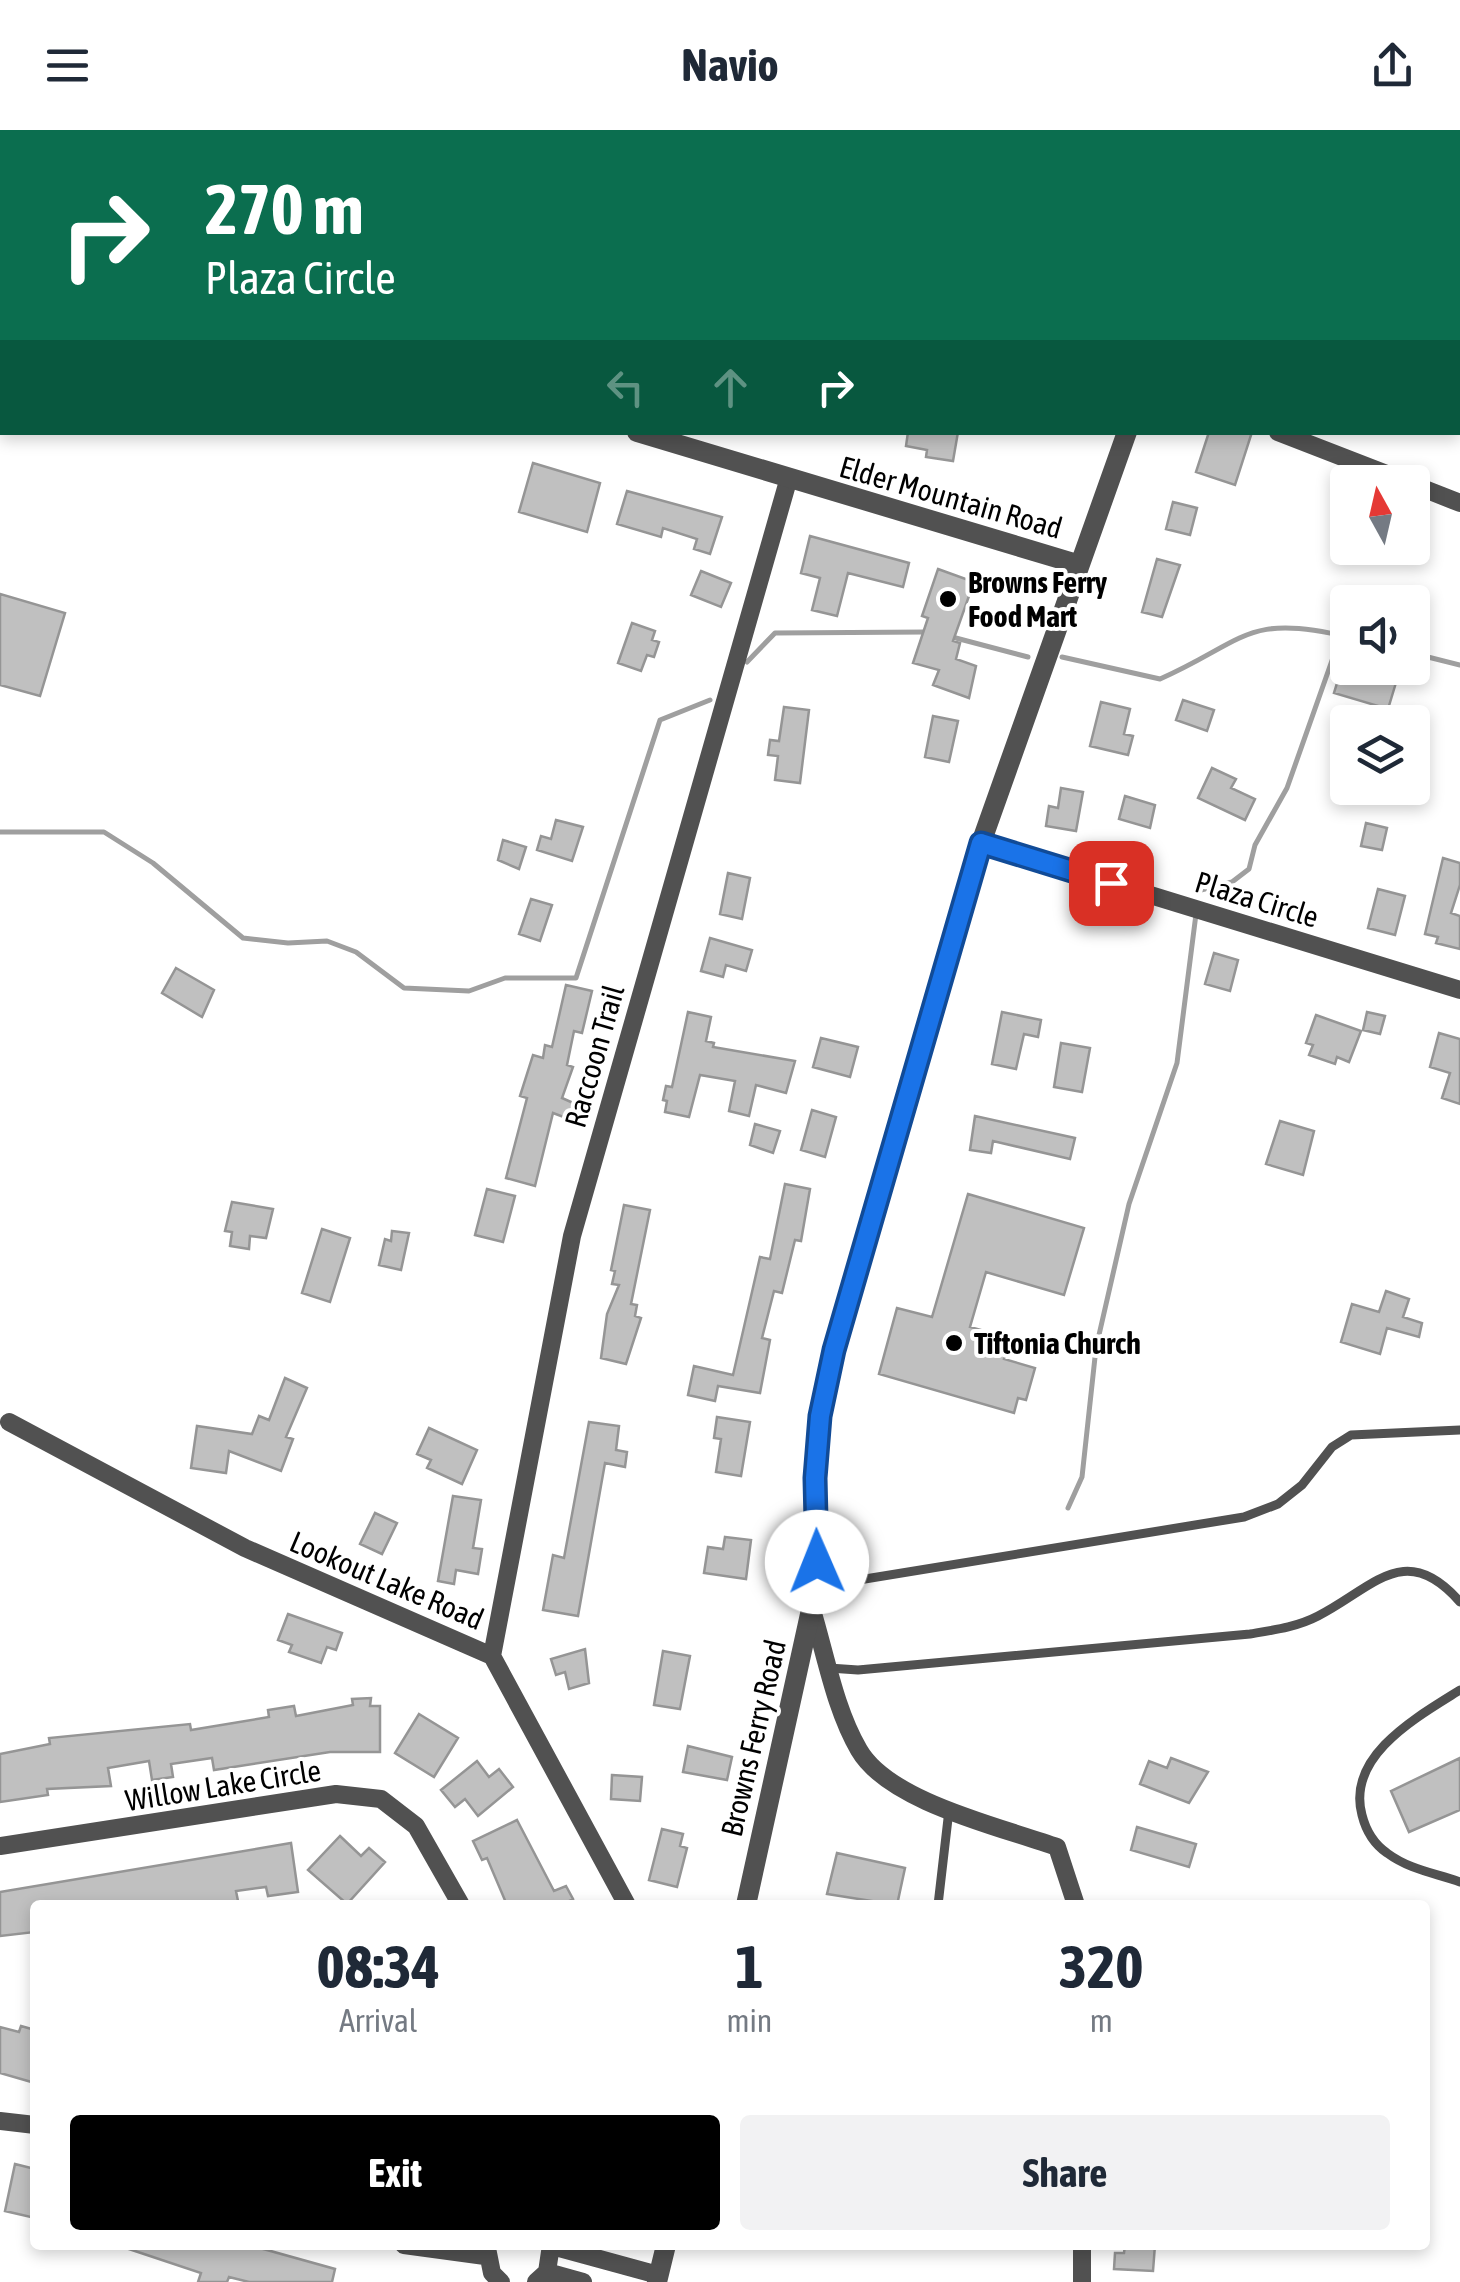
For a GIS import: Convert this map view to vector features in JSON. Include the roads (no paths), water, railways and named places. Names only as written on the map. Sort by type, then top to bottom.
[{"type":"street","name":"Elder Mountain Road","points":[[646,435],[788,481],[1078,564]]},
{"type":"street","name":"Browns Ferry Road","points":[[747,1900],[816,1587],[815,1478],[820,1416],[834,1350],[981,843],[1126,435]]},
{"type":"street","points":[[1286,435],[1362,465]]},
{"type":"street","name":"Raccoon Trail","points":[[492,1656],[572,1236],[788,481]]},
{"type":"street","points":[[1430,492],[1460,503]]},
{"type":"street","name":"Plaza Circle","points":[[981,843],[1460,990]]},
{"type":"street","name":"Lookout Lake Road","points":[[9,1422],[245,1548],[492,1656],[625,1900]]},
{"type":"street","points":[[812,1610],[859,1750],[874,1770],[898,1789],[1057,1847],[1074,1900]]},
{"type":"street","name":"Willow Lake Circle","points":[[0,1846],[336,1794],[381,1799],[416,1826],[458,1900]]},
{"type":"street","points":[[0,2121],[30,2124]]},
{"type":"street","points":[[487,2250],[492,2274],[502,2282]]},
{"type":"street","points":[[550,2250],[541,2277],[583,2282]]},
{"type":"street","points":[[564,2250],[658,2278],[665,2250]]},
{"type":"street","points":[[1082,2250],[1082,2282]]},
{"type":"lane","points":[[816,1587],[1244,1517],[1278,1504],[1302,1485],[1332,1447],[1351,1435],[1460,1430]]},
{"type":"lane","points":[[830,1668],[858,1670],[1250,1634],[1309,1620],[1391,1573],[1416,1571],[1436,1577],[1460,1602]]},
{"type":"lane","points":[[1460,1690],[1412,1719],[1365,1767],[1358,1799],[1366,1831],[1386,1852],[1418,1870],[1460,1882]]},
{"type":"lane","points":[[939,1900],[949,1807]]},
{"type":"waterway","points":[[1062,657],[1160,679],[1247,635],[1287,628],[1330,633]]},
{"type":"waterway","points":[[747,662],[775,633],[926,632]]},
{"type":"waterway","points":[[952,637],[1028,657]]},
{"type":"waterway","points":[[1430,658],[1460,665]]},
{"type":"waterway","points":[[1201,890],[1232,882],[1249,869],[1255,845],[1287,788],[1330,666]]},
{"type":"waterway","points":[[0,832],[104,832],[153,863],[243,938],[288,943],[327,941],[356,952],[404,988],[469,991],[505,978],[576,978],[660,720],[710,700]]},
{"type":"waterway","points":[[1068,1508],[1082,1477],[1096,1348],[1129,1204],[1177,1063],[1196,914]]},
{"type":"place","name":"Browns Ferry Food Mart","points":[[948,599]]},
{"type":"place","name":"Tiftonia Church","points":[[954,1343]]}]
